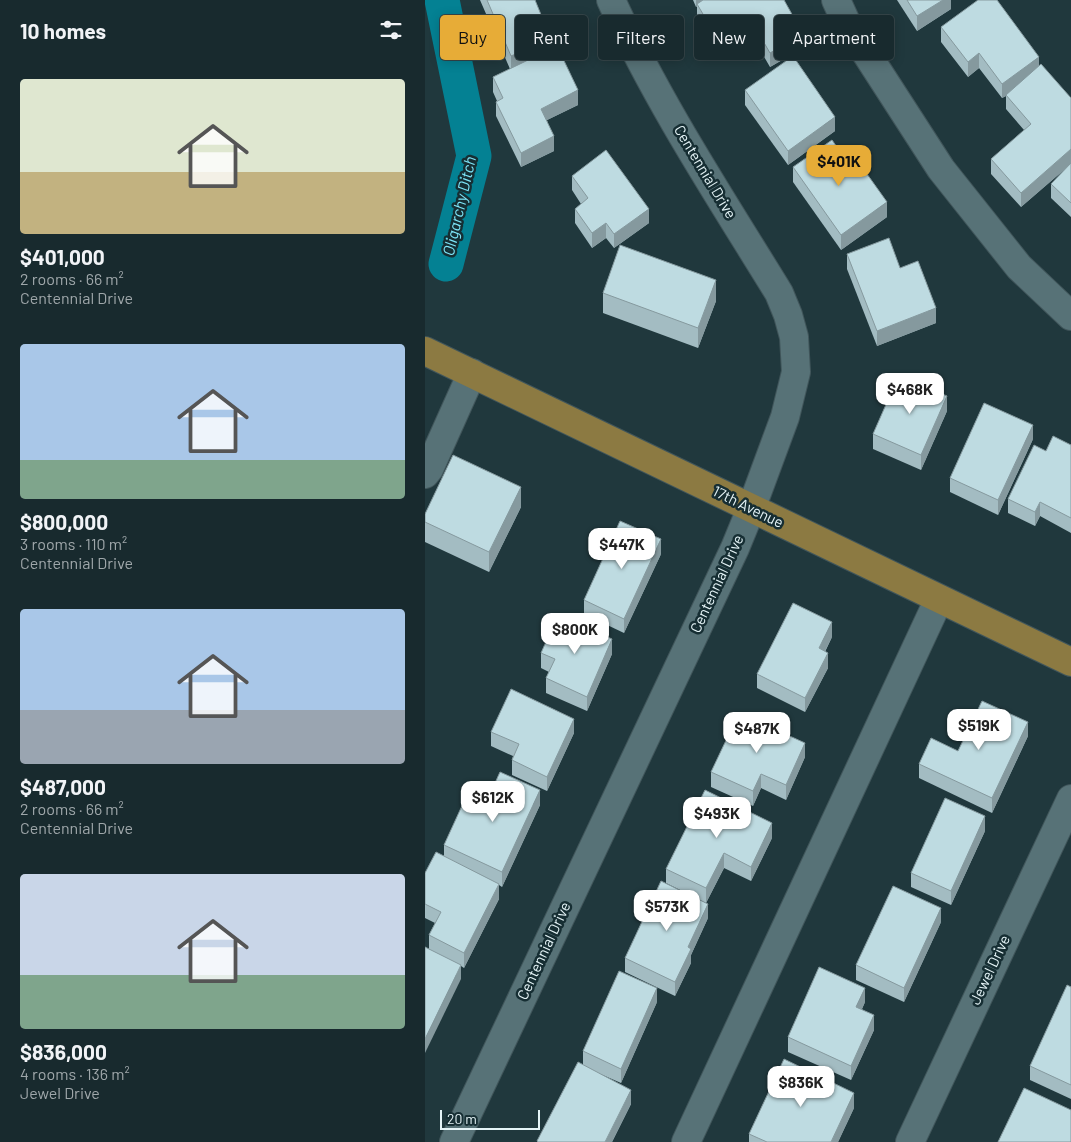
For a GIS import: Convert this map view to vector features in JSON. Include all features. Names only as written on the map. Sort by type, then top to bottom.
[{"type":"main road","name":"17th Avenue","points":[[425,351],[1071,662]]},
{"type":"street","name":"Centennial Drive","points":[[454,1142],[735,548],[785,417],[796,372],[794,337],[779,293],[681,134],[611,0]]},
{"type":"street","points":[[836,0],[846,22],[941,169],[1019,267],[1071,316]]},
{"type":"street","points":[[425,474],[429,469],[472,373]]},
{"type":"street","points":[[686,1142],[939,599]]},
{"type":"street","name":"Jewel Drive","points":[[910,1142],[1071,799]]},
{"type":"building","points":[[487,0],[535,0],[541,15],[515,15],[515,54],[511,56],[505,42],[505,15],[493,15]]},
{"type":"building","points":[[703,0],[784,0],[792,15],[774,15],[774,51],[770,53],[764,43],[764,15],[704,15],[697,4]]},
{"type":"building","points":[[907,0],[943,0],[917,16]]},
{"type":"building","points":[[978,0],[997,0],[1039,57],[1002,84],[979,53],[968,62],[941,27]]},
{"type":"building","points":[[528,60],[564,60],[578,90],[541,109],[554,136],[521,153],[496,102],[503,98],[493,77]]},
{"type":"building","points":[[787,60],[796,60],[835,117],[788,151],[745,90]]},
{"type":"building","points":[[1041,64],[1071,98],[1071,149],[1021,193],[991,159],[1031,124],[1006,95]]},
{"type":"building","points":[[832,140],[855,173],[862,167],[887,202],[841,235],[793,167]]},
{"type":"building","points":[[606,150],[649,209],[614,234],[606,223],[592,233],[575,209],[588,198],[572,176]]},
{"type":"building","points":[[1071,163],[1071,203],[1051,184]]},
{"type":"building","points":[[889,238],[900,268],[918,261],[936,308],[877,331],[847,254]]},
{"type":"building","points":[[620,245],[716,280],[698,328],[603,293]]},
{"type":"building","points":[[899,375],[947,396],[921,455],[873,434]]},
{"type":"building","points":[[984,403],[1033,425],[998,500],[950,478]]},
{"type":"building","points":[[1053,436],[1071,445],[1071,518],[1040,502],[1035,512],[1008,499],[1034,445],[1046,451]]},
{"type":"building","points":[[453,455],[521,487],[489,552],[425,522],[425,514]]},
{"type":"building","points":[[620,521],[661,539],[624,619],[584,600]]},
{"type":"building","points":[[793,603],[832,622],[819,648],[828,653],[805,698],[757,674]]},
{"type":"building","points":[[558,615],[612,639],[587,697],[546,678],[555,659],[541,653]]},
{"type":"building","points":[[511,689],[574,719],[547,777],[512,760],[519,744],[491,732]]},
{"type":"building","points":[[982,701],[1028,722],[992,798],[919,764],[931,738],[958,751]]},
{"type":"building","points":[[739,713],[805,743],[786,785],[761,774],[753,791],[711,772]]},
{"type":"building","points":[[500,772],[540,790],[502,872],[444,845],[466,797],[485,805]]},
{"type":"building","points":[[705,790],[772,823],[751,867],[724,853],[706,888],[666,869]]},
{"type":"building","points":[[945,798],[985,816],[951,891],[911,873]]},
{"type":"building","points":[[436,852],[499,884],[464,953],[429,935],[441,912],[425,904],[425,873]]},
{"type":"building","points":[[661,881],[708,904],[688,947],[691,949],[675,982],[625,958]]},
{"type":"building","points":[[893,886],[941,908],[904,988],[856,965]]},
{"type":"building","points":[[425,947],[461,965],[425,1039]]},
{"type":"building","points":[[819,967],[865,988],[856,1007],[874,1015],[851,1066],[788,1037]]},
{"type":"building","points":[[619,971],[657,988],[621,1069],[583,1051]]},
{"type":"building","points":[[1067,985],[1071,987],[1071,1085],[1030,1066]]},
{"type":"building","points":[[784,1059],[854,1093],[831,1142],[767,1142],[749,1134]]},
{"type":"building","points":[[578,1062],[631,1090],[605,1142],[538,1142],[537,1141]]},
{"type":"building","points":[[1024,1088],[1071,1110],[1071,1142],[998,1142]]},
{"type":"waterway","name":"Oligarchy Ditch","points":[[442,0],[474,156],[446,264]]}]
